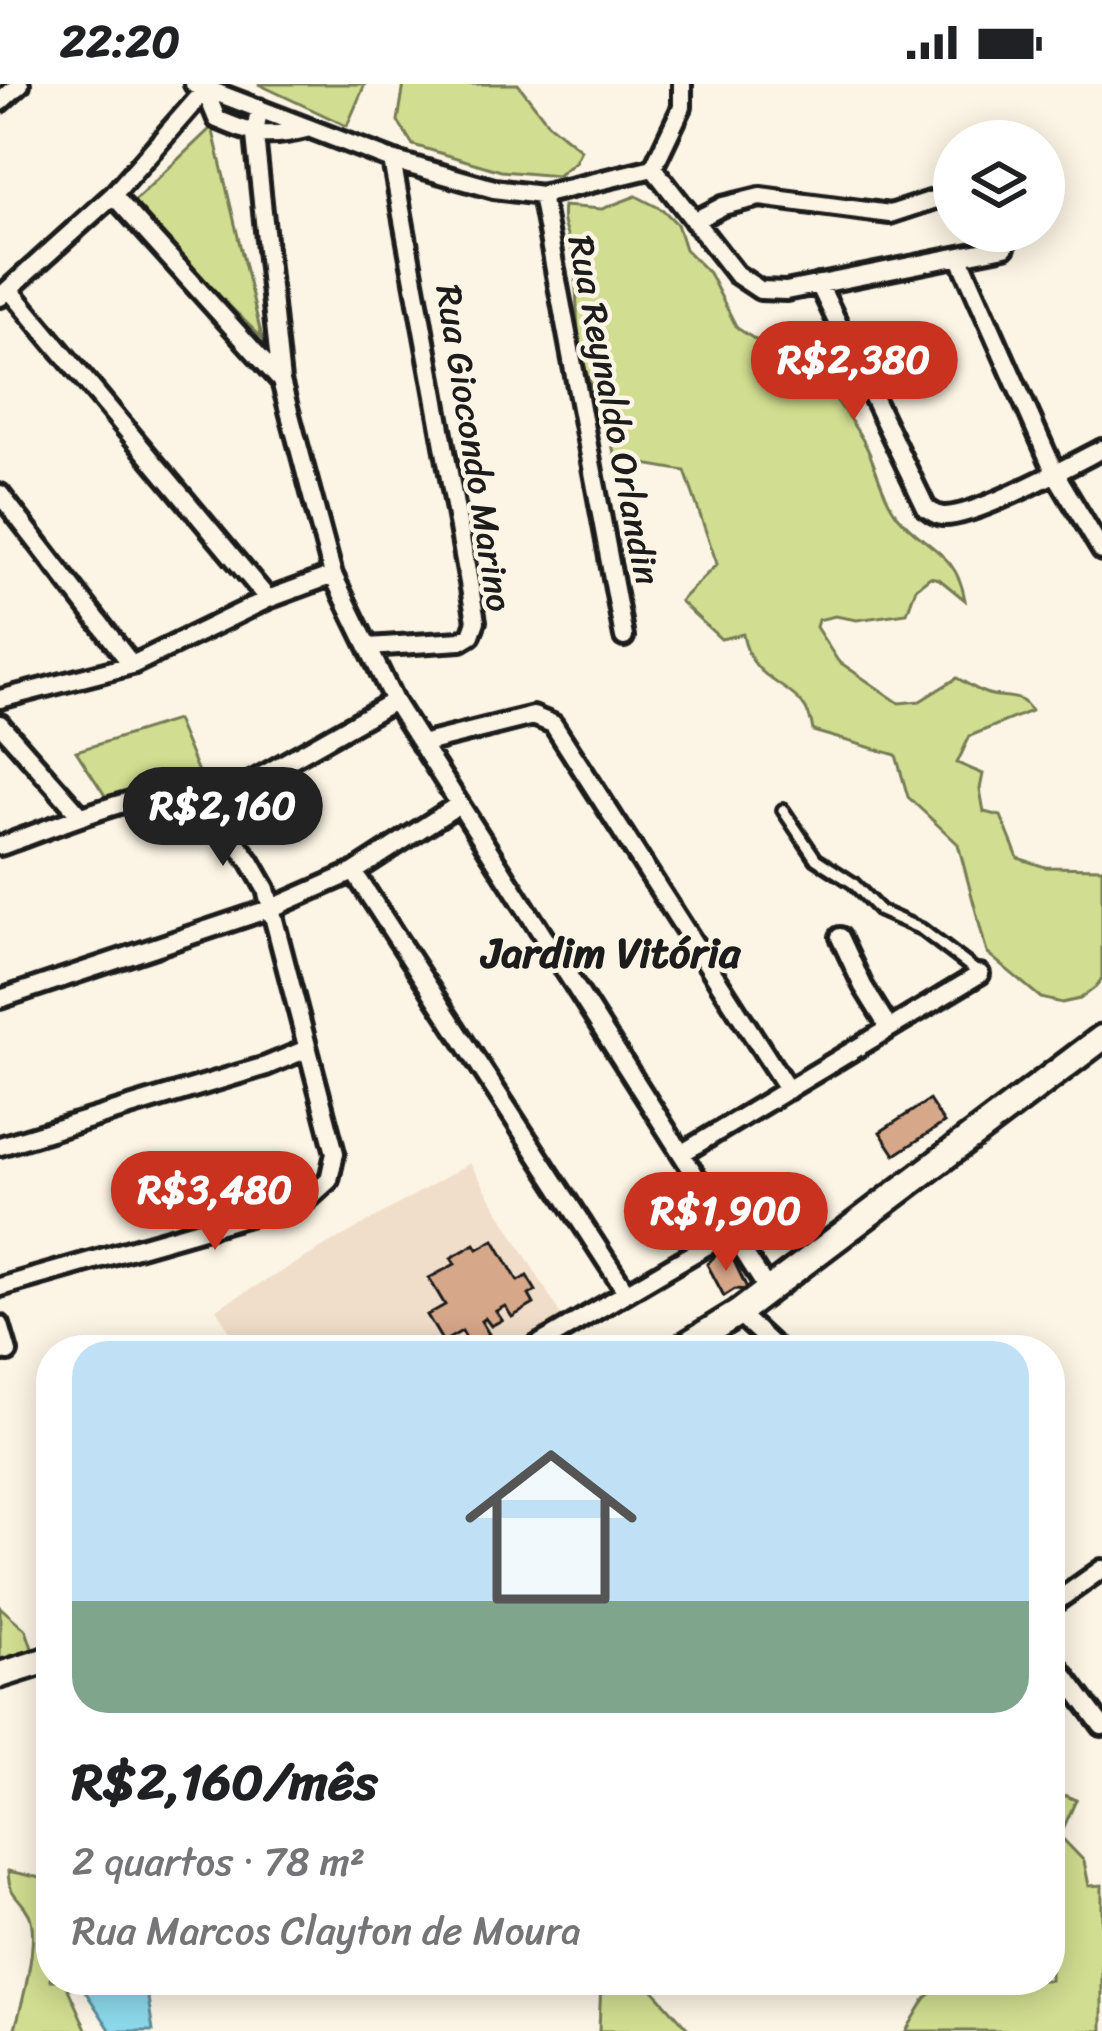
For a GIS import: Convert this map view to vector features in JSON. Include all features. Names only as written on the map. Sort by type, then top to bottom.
[{"type":"main road","points":[[702,1335],[738,1313],[1102,1038]]},
{"type":"main road","points":[[0,1676],[36,1664]]},
{"type":"street","points":[[0,102],[20,84]]},
{"type":"street","points":[[653,168],[682,107],[682,84]]},
{"type":"street","points":[[200,87],[392,160],[494,189],[541,195],[653,168]]},
{"type":"street","points":[[200,87],[218,119],[255,136],[308,129]]},
{"type":"street","points":[[200,87],[113,195],[5,293],[268,599]]},
{"type":"street","points":[[259,108],[255,136],[281,381],[333,575],[394,701],[768,1290]]},
{"type":"street","name":"Rua Giocondo Marino","points":[[368,647],[461,641],[471,635],[476,621],[392,160]]},
{"type":"street","points":[[653,168],[736,274],[760,290],[773,292],[985,252]]},
{"type":"street","points":[[113,195],[281,381]]},
{"type":"street","name":"Rua Reynaldo Orlandin","points":[[541,195],[623,637]]},
{"type":"street","points":[[694,221],[723,206],[760,197],[890,214],[933,200]]},
{"type":"street","points":[[960,258],[1055,473],[1102,550]]},
{"type":"street","points":[[819,284],[926,508],[938,515],[954,514],[1102,449]]},
{"type":"street","points":[[0,494],[132,665]]},
{"type":"street","points":[[0,700],[132,665],[268,599],[333,575]]},
{"type":"street","points":[[249,783],[394,701]]},
{"type":"street","points":[[421,743],[533,716],[553,724],[788,1090]]},
{"type":"street","points":[[0,724],[81,816]]},
{"type":"street","points":[[0,846],[81,816],[181,790],[200,796],[260,876],[272,908],[332,1139],[334,1167],[320,1192],[308,1199],[0,1287]]},
{"type":"street","points":[[0,999],[272,908],[354,872],[458,805]]},
{"type":"street","points":[[354,872],[625,1290]]},
{"type":"street","points":[[840,937],[889,1028]]},
{"type":"street","points":[[684,1152],[980,974]]},
{"type":"street","points":[[0,1146],[266,1066],[307,1049]]},
{"type":"street","points":[[553,1335],[730,1232]]},
{"type":"street","points":[[738,1313],[762,1335]]},
{"type":"street","points":[[0,1325],[8,1352]]},
{"type":"street","points":[[1065,1595],[1102,1569]]},
{"type":"street","points":[[1065,1676],[1102,1726]]},
{"type":"lane","points":[[783,810],[816,860],[853,883],[880,911],[921,929],[980,974]]},
{"type":"shaded area","points":[[470,1163],[564,1320],[538,1335],[232,1335],[216,1309]]},
{"type":"green space","points":[[258,84],[365,84],[347,126]]},
{"type":"green space","points":[[404,84],[518,84],[548,123],[581,150],[575,162],[557,176],[501,171],[413,145],[398,121]]},
{"type":"green space","points":[[212,127],[262,338],[129,206]]},
{"type":"green space","points":[[636,196],[663,210],[677,224],[685,249],[709,273],[737,328],[767,347],[800,350],[816,359],[867,448],[893,508],[955,571],[965,600],[930,577],[916,588],[907,613],[857,620],[835,616],[818,620],[816,627],[838,661],[899,703],[920,701],[957,678],[985,693],[1016,698],[1027,705],[1031,711],[970,736],[957,763],[983,774],[984,812],[1001,816],[1018,858],[1045,867],[1102,868],[1102,978],[1080,999],[1062,1003],[1041,998],[987,953],[958,844],[908,797],[896,755],[813,731],[801,702],[757,666],[743,634],[721,639],[680,601],[717,564],[685,471],[615,459],[580,349],[573,256],[563,220],[563,206],[602,209]]},
{"type":"green space","points":[[176,720],[198,772],[106,797],[76,751]]},
{"type":"green space","points":[[0,1607],[26,1630],[32,1648],[22,1661],[0,1662]]},
{"type":"green space","points":[[1065,1795],[1076,1800],[1065,1825]]},
{"type":"green space","points":[[1065,1841],[1084,1861],[1089,1886],[1102,1885],[1102,2031],[906,2031],[929,1995],[1065,1995]]},
{"type":"green space","points":[[8,1871],[36,1877],[36,1995],[71,1995],[87,2031],[14,2031],[29,1972],[32,1925]]},
{"type":"green space","points":[[600,1995],[658,1995],[690,2031],[599,2031]]},
{"type":"water","points":[[88,1995],[148,1995],[153,2031],[111,2031]]},
{"type":"building","points":[[929,1100],[944,1123],[895,1155],[880,1132]]},
{"type":"building","points":[[494,1240],[518,1281],[527,1276],[536,1291],[529,1295],[534,1304],[512,1317],[505,1306],[496,1311],[502,1320],[491,1326],[485,1318],[481,1321],[487,1335],[462,1331],[439,1335],[427,1315],[445,1305],[429,1278],[455,1264],[451,1258],[475,1244],[478,1249]]},
{"type":"building","points":[[718,1253],[731,1255],[748,1290],[735,1289],[724,1296],[707,1264]]},
{"type":"district","name":"Jardim Vitória","points":[[611,952]]}]
